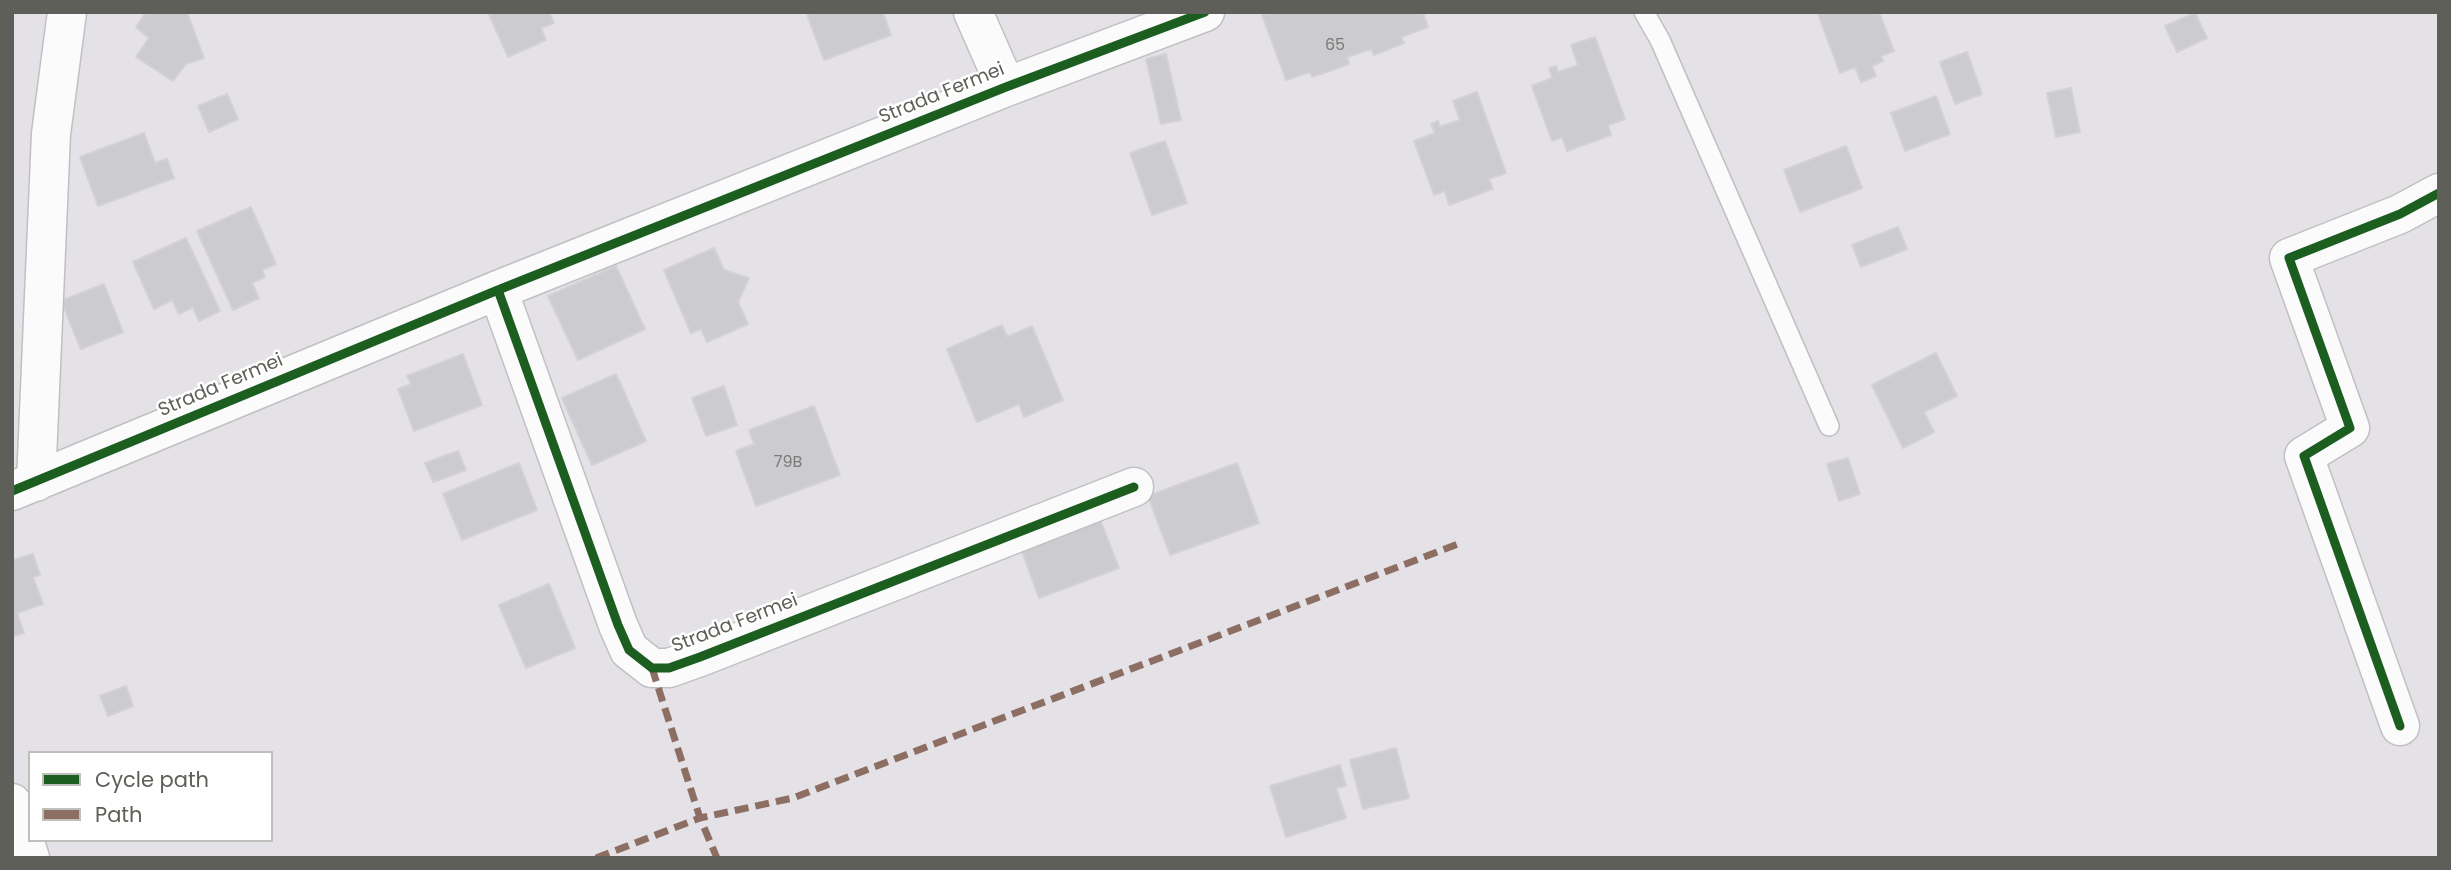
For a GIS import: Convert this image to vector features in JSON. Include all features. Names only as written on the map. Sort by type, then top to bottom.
[{"type":"street","name":"Strada Fermei","points":[[67,12],[51,134],[24,487],[498,290],[1205,12]]},
{"type":"street","points":[[973,12],[1006,88]]},
{"type":"street","points":[[2400,726],[2304,456],[2350,428],[2289,258],[2400,214],[2439,193]]},
{"type":"street","name":"Strada Fermei","points":[[498,290],[618,625],[629,650],[652,668],[668,667],[700,657],[1134,488]]},
{"type":"street","points":[[12,803],[30,858]]},
{"type":"lane","points":[[1644,12],[1660,40],[1829,426]]},
{"type":"building","points":[[143,12],[187,12],[204,58],[186,64],[173,81],[136,57],[149,38],[136,27],[145,14]]},
{"type":"building","points":[[488,12],[549,12],[554,23],[541,28],[546,40],[508,57]]},
{"type":"building","points":[[806,12],[883,12],[891,35],[824,60]]},
{"type":"building","points":[[1270,12],[1423,12],[1428,27],[1401,37],[1404,43],[1374,55],[1371,49],[1347,57],[1349,64],[1312,77],[1310,72],[1286,80],[1262,15]]},
{"type":"building","points":[[1879,12],[1894,51],[1881,56],[1883,61],[1872,66],[1876,76],[1861,82],[1855,67],[1840,73],[1818,14]]},
{"type":"building","points":[[2195,13],[2207,38],[2177,52],[2165,26]]},
{"type":"building","points":[[1595,37],[1625,119],[1608,125],[1611,135],[1567,151],[1562,137],[1552,141],[1532,86],[1552,78],[1549,68],[1556,66],[1558,72],[1578,65],[1571,45]]},
{"type":"building","points":[[1967,52],[1982,94],[1955,104],[1940,62]]},
{"type":"building","points":[[1166,54],[1181,120],[1161,124],[1146,59]]},
{"type":"building","points":[[2071,88],[2080,132],[2056,137],[2047,93]]},
{"type":"building","points":[[1477,92],[1506,173],[1489,179],[1493,189],[1449,205],[1445,191],[1434,195],[1414,141],[1435,133],[1431,124],[1438,121],[1440,127],[1460,120],[1453,101]]},
{"type":"building","points":[[227,94],[238,119],[209,132],[198,106]]},
{"type":"building","points":[[1936,96],[1950,134],[1905,151],[1891,113]]},
{"type":"building","points":[[144,133],[155,163],[167,159],[174,178],[98,206],[80,157]]},
{"type":"building","points":[[1165,141],[1187,203],[1152,215],[1130,153]]},
{"type":"building","points":[[1846,146],[1862,188],[1800,212],[1784,170]]},
{"type":"building","points":[[251,207],[276,264],[262,270],[265,277],[252,283],[259,298],[233,310],[197,231]]},
{"type":"building","points":[[1898,227],[1907,249],[1861,267],[1852,245]]},
{"type":"building","points":[[186,238],[220,311],[199,321],[193,307],[179,314],[172,300],[154,309],[133,262]]},
{"type":"building","points":[[714,248],[724,270],[749,278],[738,302],[748,324],[707,342],[701,329],[691,333],[664,270]]},
{"type":"building","points":[[616,266],[645,329],[578,360],[548,296]]},
{"type":"building","points":[[104,284],[123,332],[81,349],[61,301]]},
{"type":"building","points":[[1002,325],[1007,337],[1032,326],[1063,400],[1024,417],[1019,404],[977,422],[947,349]]},
{"type":"building","points":[[1936,353],[1957,396],[1924,412],[1934,432],[1903,448],[1872,385]]},
{"type":"building","points":[[463,354],[482,405],[414,431],[398,389],[411,384],[407,376]]},
{"type":"building","points":[[616,374],[646,441],[592,465],[562,398]]},
{"type":"building","points":[[724,386],[737,425],[706,436],[692,398]]},
{"type":"building","points":[[814,406],[840,475],[756,506],[736,451],[754,444],[749,430]]},
{"type":"building","points":[[458,451],[466,470],[433,482],[425,463]]},
{"type":"building","points":[[1848,458],[1860,494],[1839,501],[1827,464]]},
{"type":"building","points":[[519,463],[537,510],[462,540],[443,494]]},
{"type":"building","points":[[1237,463],[1259,523],[1170,555],[1148,496]]},
{"type":"building","points":[[1099,517],[1119,568],[1039,598],[1020,546]]},
{"type":"building","points":[[12,554],[14,560],[33,554],[40,575],[33,577],[43,604],[17,613],[24,633],[12,637]]},
{"type":"building","points":[[549,584],[575,648],[526,668],[499,605]]},
{"type":"building","points":[[126,686],[133,706],[108,716],[100,696]]},
{"type":"building","points":[[1396,748],[1409,798],[1363,809],[1350,760]]},
{"type":"building","points":[[1340,765],[1346,786],[1336,788],[1346,818],[1286,837],[1270,786]]},
{"type":"marked path","points":[[596,858],[700,818],[793,798],[1458,544]]},
{"type":"marked path","points":[[652,668],[700,818],[717,858]]},
{"type":"cycle path","points":[[12,491],[498,290],[1006,87],[1205,12]]},
{"type":"cycle path","points":[[2400,726],[2304,456],[2350,428],[2289,258],[2400,214],[2439,193]]},
{"type":"cycle path","points":[[498,290],[618,625],[629,650],[652,668],[669,668],[700,657],[1134,487]]}]
